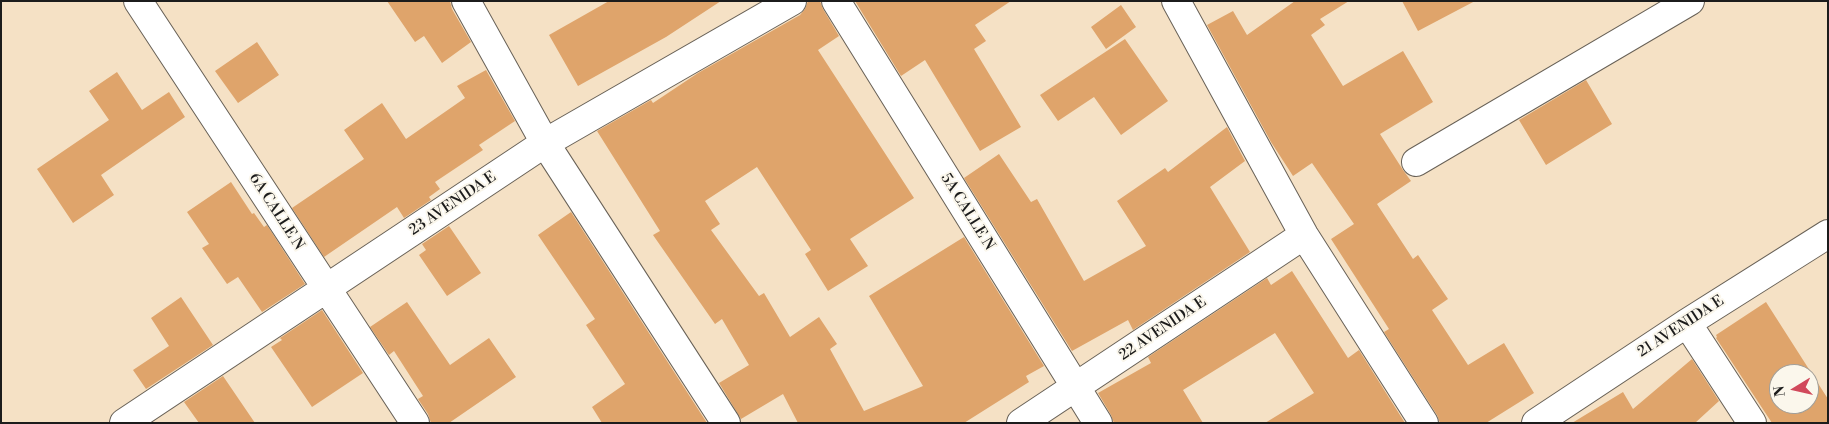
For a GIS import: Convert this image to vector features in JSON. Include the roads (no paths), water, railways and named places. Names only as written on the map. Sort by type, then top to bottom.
[{"type":"street","name":"6A CALLE N","points":[[138,1],[415,423]]},
{"type":"street","points":[[466,1],[545,143],[726,423]]},
{"type":"street","name":"23 AVENIDA E","points":[[124,423],[545,143],[792,1]]},
{"type":"street","name":"5A CALLE N","points":[[836,1],[1098,423]]},
{"type":"street","points":[[1176,1],[1304,235],[1424,423]]},
{"type":"street","points":[[1416,162],[1690,1]]},
{"type":"street","name":"21 AVENIDA E","points":[[1536,423],[1687,323],[1828,234]]},
{"type":"street","name":"22 AVENIDA E","points":[[1021,423],[1304,235]]},
{"type":"street","points":[[1687,323],[1752,423]]}]
